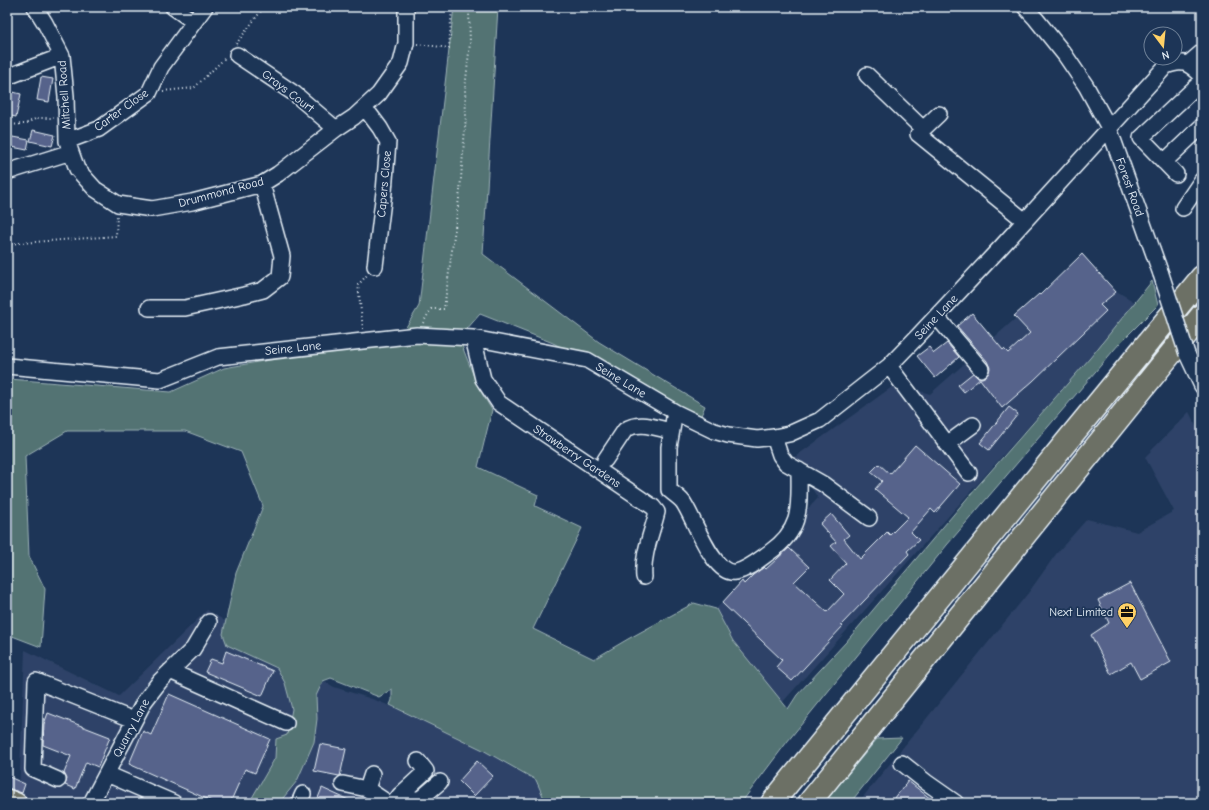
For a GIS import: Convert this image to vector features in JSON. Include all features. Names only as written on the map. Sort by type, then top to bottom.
[{"type":"highway","points":[[772,803],[1202,278]]},
{"type":"highway","points":[[809,803],[1202,315]]},
{"type":"street","name":"Mitchell Road","points":[[35,7],[62,56],[69,147]]},
{"type":"street","points":[[173,7],[194,22]]},
{"type":"street","name":"Carter Close","points":[[7,172],[69,147],[99,129],[149,93],[162,67],[205,7]]},
{"type":"street","name":"Drummond Road","points":[[69,147],[77,169],[95,189],[118,204],[152,209],[192,202],[262,184],[278,174],[365,108],[379,94],[401,63],[406,43],[406,7]]},
{"type":"street","name":"Forest Road","points":[[1024,7],[1066,55],[1086,86],[1109,128],[1161,274],[1187,354],[1201,382]]},
{"type":"street","points":[[1202,52],[1188,64],[1202,76]]},
{"type":"street","name":"Grays Court","points":[[241,54],[295,94],[336,129]]},
{"type":"street","points":[[7,77],[62,56]]},
{"type":"street","name":"Seine Lane","points":[[7,366],[160,380],[218,357],[421,335],[456,336],[587,360],[675,412],[714,431],[728,435],[757,439],[789,434],[820,420],[889,366],[1025,221],[1166,66],[1177,62],[1188,64]]},
{"type":"street","points":[[867,75],[923,129]]},
{"type":"street","points":[[1176,174],[1141,138],[1202,81]]},
{"type":"street","name":"Capers Close","points":[[365,108],[380,128],[388,142],[384,192],[375,266]]},
{"type":"street","points":[[939,114],[918,134],[1025,221]]},
{"type":"street","points":[[1164,162],[1202,126]]},
{"type":"street","points":[[1183,208],[1202,180]]},
{"type":"street","points":[[149,308],[186,308],[244,295],[263,290],[280,277],[282,256],[262,184]]},
{"type":"street","points":[[936,316],[981,369]]},
{"type":"street","name":"Strawberry Gardens","points":[[472,338],[483,379],[499,403],[654,507],[657,512],[645,556],[643,568],[644,577]]},
{"type":"street","points":[[889,366],[969,474]]},
{"type":"street","points":[[675,412],[669,447],[669,490],[683,502],[707,548],[718,564],[728,571],[736,572],[751,566],[773,550],[792,530],[798,511],[799,470]]},
{"type":"street","points":[[605,460],[625,430],[630,426],[636,424],[671,431]]},
{"type":"street","points":[[947,444],[973,425]]},
{"type":"street","points":[[774,437],[783,459],[791,466],[823,484],[869,518]]},
{"type":"street","name":"Quarry Lane","points":[[91,803],[144,702],[170,671],[193,649],[209,622]]},
{"type":"street","points":[[170,671],[286,723]]},
{"type":"street","points":[[58,780],[33,769],[36,681],[134,720]]},
{"type":"street","points":[[394,800],[426,771],[418,761]]},
{"type":"street","points":[[902,763],[956,803]]},
{"type":"street","points":[[107,774],[174,803]]},
{"type":"street","points":[[367,789],[372,774]]},
{"type":"street","points":[[343,784],[367,789],[394,800],[419,800],[440,782]]},
{"type":"path","points":[[149,93],[194,88],[241,54],[254,19],[264,7]]},
{"type":"path","points":[[406,43],[449,48],[452,7]]},
{"type":"path","points":[[421,335],[431,309],[444,309],[460,191],[466,116],[465,89],[470,43],[469,11],[471,7]]},
{"type":"path","points":[[7,124],[25,124],[37,118],[66,118]]},
{"type":"path","points":[[7,244],[116,236],[118,204]]},
{"type":"path","points":[[364,341],[358,285],[375,266]]},
{"type":"shaded area","points":[[1075,266],[1138,304],[773,713],[716,609],[818,498],[792,459],[896,384],[930,394]]},
{"type":"shaded area","points":[[1189,412],[1202,438],[1202,794],[1194,803],[858,803],[1029,592],[1056,554],[1087,519],[1137,532],[1174,511],[1145,457]]},
{"type":"shaded area","points":[[207,610],[334,687],[375,700],[422,719],[481,749],[536,781],[546,803],[39,803],[19,795],[25,650],[119,696]]},
{"type":"green space","points":[[454,7],[498,7],[483,254],[599,342],[705,406],[700,418],[553,343],[480,314],[459,338],[478,387],[492,410],[478,467],[538,495],[535,506],[582,528],[533,629],[594,659],[694,603],[716,609],[733,641],[788,709],[797,695],[846,642],[975,489],[1090,358],[1152,281],[1158,305],[1119,344],[947,545],[787,742],[741,803],[546,803],[536,780],[481,749],[390,705],[392,700],[392,689],[379,697],[331,678],[323,681],[316,696],[317,719],[314,742],[297,781],[279,803],[249,803],[275,758],[276,739],[287,735],[292,709],[285,683],[277,668],[227,645],[223,634],[236,573],[263,506],[241,452],[185,431],[67,431],[25,456],[29,556],[45,589],[41,647],[7,634],[7,385],[9,379],[171,392],[224,368],[400,337],[419,306]]},
{"type":"green space","points":[[902,738],[850,803],[824,803],[877,739]]},
{"type":"building","points":[[41,77],[53,79],[49,102],[37,100]]},
{"type":"building","points":[[9,91],[21,94],[16,117],[7,115],[7,100]]},
{"type":"building","points":[[33,130],[55,135],[52,146],[30,141]]},
{"type":"building","points":[[7,136],[29,140],[27,150],[7,146]]},
{"type":"building","points":[[1082,254],[1116,292],[1100,305],[1106,311],[1033,381],[1002,408],[980,379],[964,392],[958,385],[973,373],[978,378],[986,376],[990,368],[987,361],[957,326],[972,313],[1003,350],[1004,349],[1008,353],[1030,333],[1014,316],[1039,294],[1040,295]]},
{"type":"building","points":[[947,343],[959,357],[935,378],[917,356],[929,347],[934,353]]},
{"type":"building","points":[[1009,407],[1018,414],[989,450],[980,443]]},
{"type":"building","points":[[915,445],[960,484],[935,513],[931,509],[911,532],[919,540],[907,551],[909,554],[841,625],[843,626],[792,681],[776,667],[782,660],[722,603],[742,581],[744,584],[764,567],[766,569],[789,548],[809,567],[794,582],[827,612],[844,594],[830,580],[846,563],[831,546],[836,542],[820,524],[831,514],[849,535],[844,539],[860,559],[887,532],[890,535],[908,517],[875,489],[882,481],[871,472],[879,464],[890,474]]},
{"type":"building","name":"Next Limited","points":[[1130,583],[1171,662],[1140,679],[1131,662],[1111,674],[1091,635],[1109,623],[1098,600]]},
{"type":"building","points":[[226,651],[273,671],[262,696],[205,672],[211,659],[222,663]]},
{"type":"building","points":[[169,694],[270,739],[255,773],[245,769],[230,803],[216,803],[129,764],[143,731],[151,735]]},
{"type":"building","points":[[48,713],[110,737],[98,767],[86,762],[75,789],[65,785],[67,779],[64,773],[71,756],[43,745],[44,724]]},
{"type":"building","points":[[320,744],[346,749],[340,776],[314,771]]},
{"type":"building","points":[[477,761],[493,776],[474,796],[459,781]]},
{"type":"building","points":[[7,776],[25,784],[22,793],[7,788]]},
{"type":"building","points":[[908,781],[936,803],[891,803]]},
{"type":"building","points":[[322,788],[355,803],[316,803]]},
{"type":"place","name":"Next Limited","points":[[1127,629]]}]
